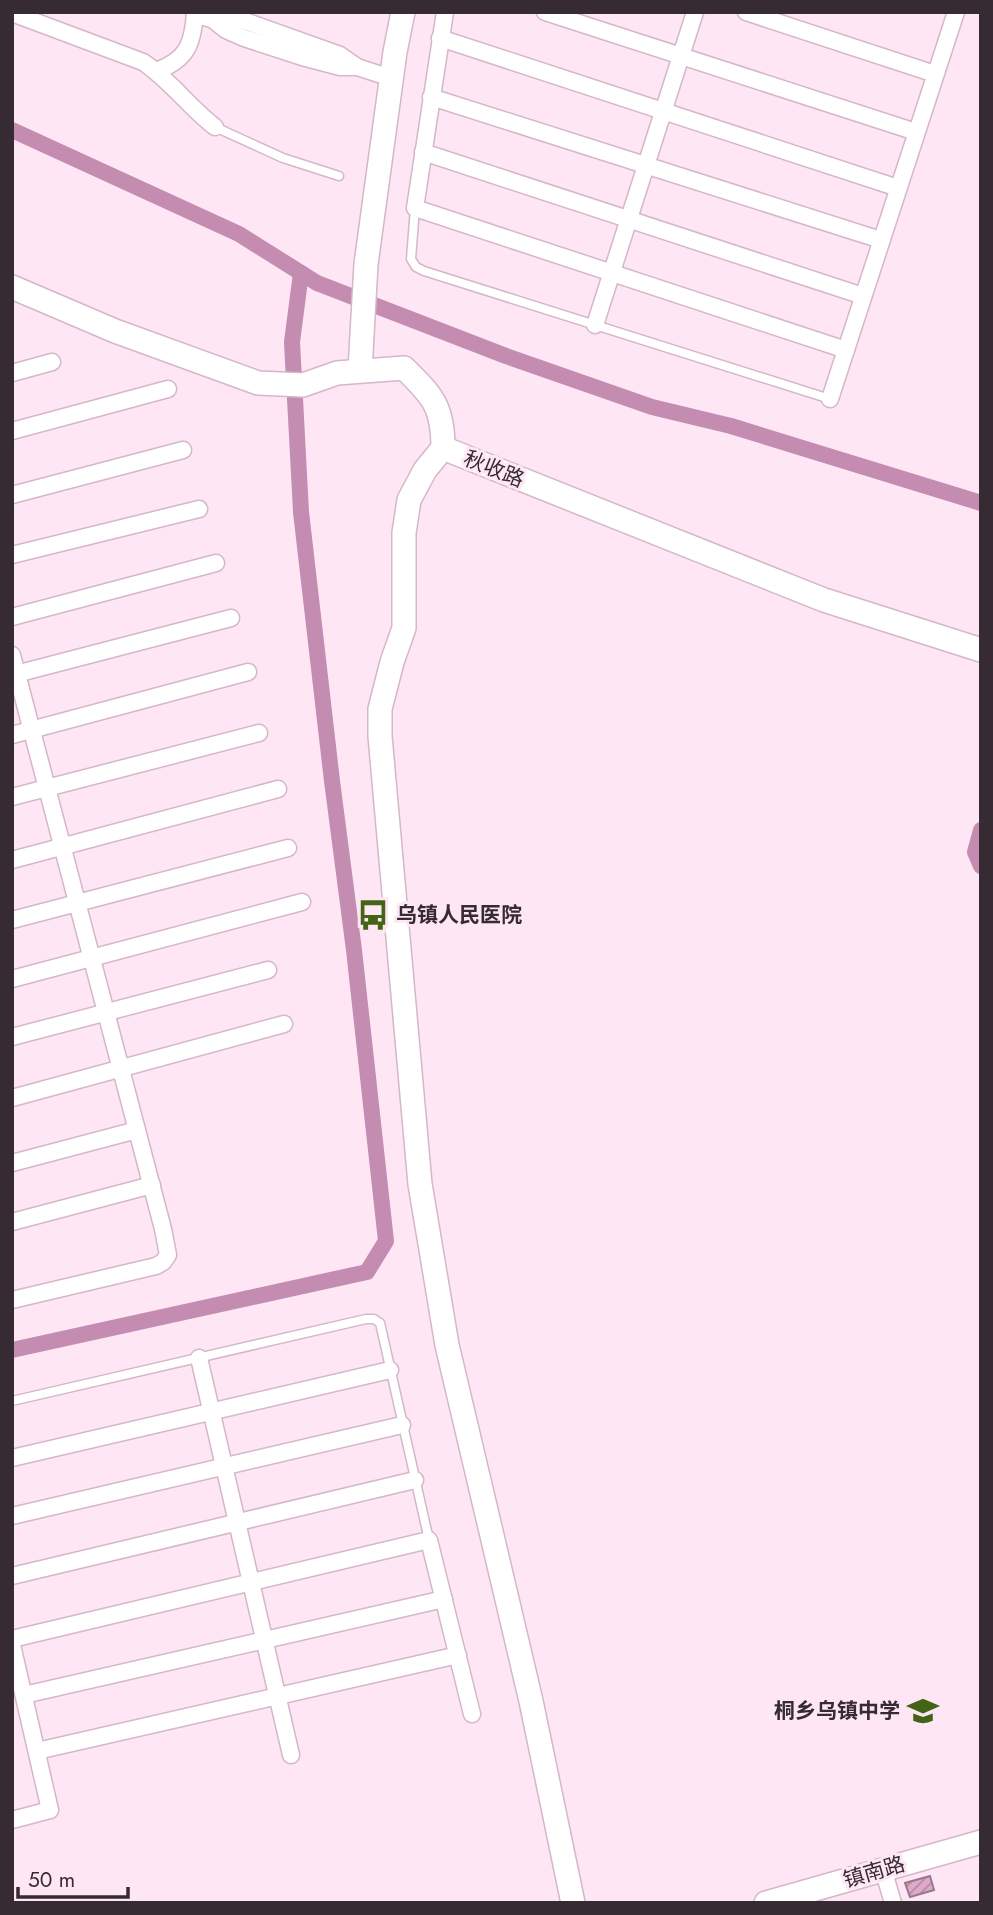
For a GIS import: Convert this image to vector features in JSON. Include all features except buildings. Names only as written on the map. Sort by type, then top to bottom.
[{"type":"street","points":[[360,370],[366,264],[391,78],[403,12]]},
{"type":"street","points":[[445,12],[415,208],[846,350]]},
{"type":"street","points":[[545,12],[916,132]]},
{"type":"street","points":[[595,325],[695,12]]},
{"type":"street","points":[[746,12],[935,74]]},
{"type":"street","points":[[12,13],[143,62],[215,127]]},
{"type":"street","points":[[156,71],[173,65],[184,55],[195,13],[212,19],[222,16],[242,20],[340,55],[357,67],[391,78]]},
{"type":"street","points":[[830,399],[935,74],[952,13]]},
{"type":"street","points":[[440,37],[898,188]]},
{"type":"street","points":[[431,97],[881,240]]},
{"type":"street","points":[[423,152],[863,296]]},
{"type":"street","name":"秋收路","points":[[12,287],[115,331],[258,383],[303,385],[337,373],[404,368],[429,392],[443,422],[443,448],[824,600],[981,650]]},
{"type":"street","points":[[12,373],[51,362]]},
{"type":"street","points":[[12,431],[168,388]]},
{"type":"street","points":[[443,448],[425,470],[409,500],[404,533],[404,628],[391,662],[380,709],[395,915],[420,1184],[447,1345],[531,1701],[573,1903]]},
{"type":"street","points":[[12,495],[183,450]]},
{"type":"street","points":[[12,555],[200,509]]},
{"type":"street","points":[[12,617],[216,563]]},
{"type":"street","points":[[15,675],[231,618]]},
{"type":"street","points":[[12,655],[15,675],[32,729],[107,1013],[168,1255],[156,1266],[12,1300]]},
{"type":"street","points":[[12,735],[248,672]]},
{"type":"street","points":[[12,797],[259,733]]},
{"type":"street","points":[[12,860],[278,789]]},
{"type":"street","points":[[12,920],[288,848]]},
{"type":"street","points":[[12,979],[302,902]]},
{"type":"street","points":[[12,1037],[268,971]]},
{"type":"street","points":[[12,1098],[284,1024]]},
{"type":"street","points":[[12,1163],[137,1130]]},
{"type":"street","points":[[12,1222],[152,1185]]},
{"type":"street","points":[[200,1358],[291,1755]]},
{"type":"street","points":[[12,1458],[390,1370]]},
{"type":"street","points":[[12,1516],[402,1424]]},
{"type":"street","points":[[12,1576],[415,1480]]},
{"type":"street","points":[[12,1639],[429,1540],[472,1714]]},
{"type":"street","points":[[24,1695],[444,1600]]},
{"type":"street","points":[[12,1645],[50,1810],[12,1820]]},
{"type":"street","points":[[37,1751],[458,1655]]},
{"type":"street","name":"镇南路","points":[[766,1903],[981,1842]]},
{"type":"street","points":[[883,1869],[893,1903]]},
{"type":"lane","points":[[215,127],[284,158],[339,176]]},
{"type":"lane","points":[[415,208],[411,259],[416,267],[830,399]]},
{"type":"lane","points":[[12,1401],[374,1319],[380,1323],[429,1540]]},
{"type":"waterway","points":[[12,130],[239,234],[317,283],[506,356],[652,407],[731,426],[981,503]]},
{"type":"waterway","points":[[12,1350],[367,1272],[386,1241],[301,512],[292,342],[301,273]]},
{"type":"waterway","points":[[981,830],[975,852],[981,866]]},
{"type":"place","name":"乌镇人民医院","points":[[373,915]]},
{"type":"place","name":"桐乡乌镇中学","points":[[923,1711]]}]
